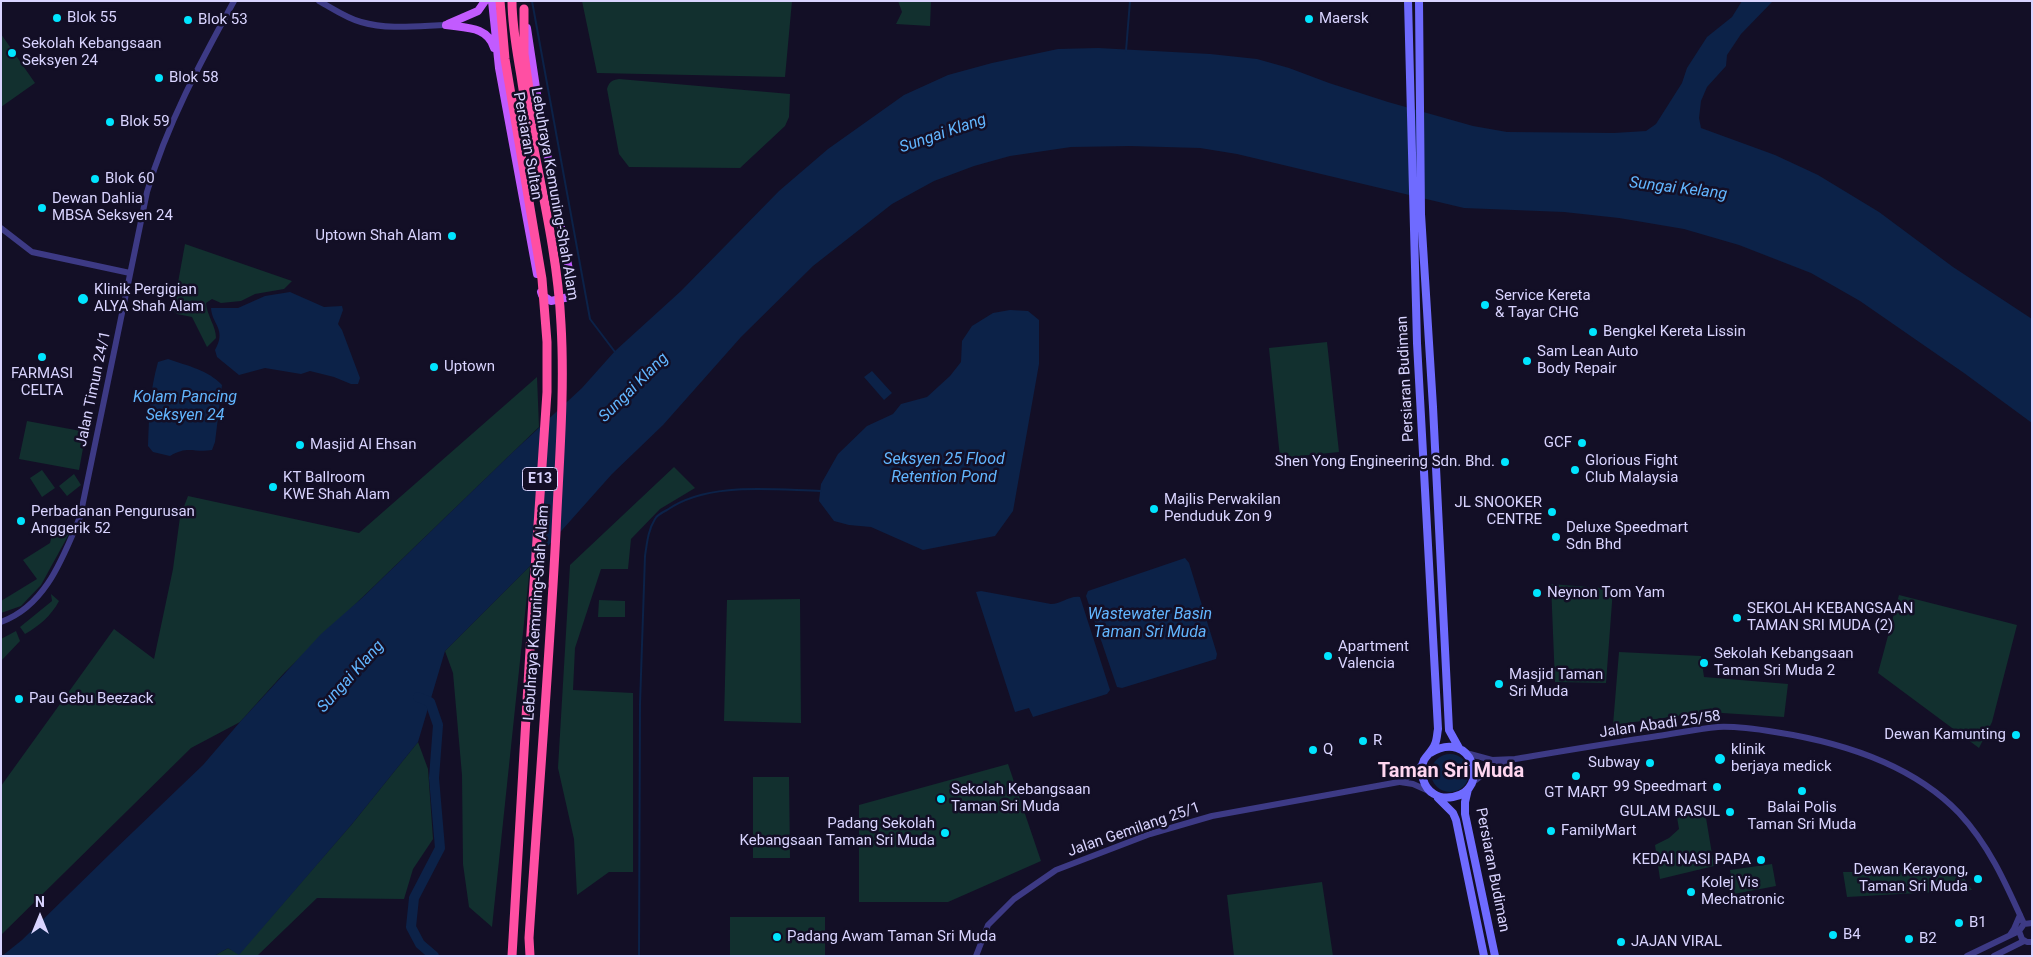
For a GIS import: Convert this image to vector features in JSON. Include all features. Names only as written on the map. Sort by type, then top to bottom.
[{"type":"highway","name":"Lebuhraya Kemuning-Shah Alam","points":[[498,3],[505,59],[542,279],[547,342],[547,392],[512,956]]},
{"type":"highway","name":"Lebuhraya Kemuning-Shah Alam","points":[[512,3],[527,122],[538,172],[558,291],[563,382],[552,598],[529,938],[530,956]]},
{"type":"highway","points":[[524,5],[524,54],[536,134],[538,172]]},
{"type":"main road","points":[[446,25],[478,10],[486,1]]},
{"type":"main road","name":"Persiaran Budiman","points":[[1408,1],[1415,85],[1421,214],[1434,408],[1449,730],[1458,748]]},
{"type":"main road","name":"Persiaran Budiman","points":[[1419,1],[1412,213],[1417,343],[1438,729],[1435,745],[1430,752]]},
{"type":"main road","name":"Persiaran Sultan","points":[[498,3],[499,68],[520,190],[542,295],[550,301],[561,300],[569,297],[573,291],[542,127],[524,5]]},
{"type":"main road","points":[[446,25],[477,29],[485,33],[492,42],[499,68]]},
{"type":"main road","points":[[1449,746],[1458,748],[1466,753],[1473,766],[1471,785],[1459,796],[1447,798],[1433,794],[1424,783],[1422,772],[1424,761],[1430,752],[1439,747],[1449,746]]},
{"type":"main road","name":"Persiaran Budiman","points":[[1471,785],[1465,802],[1465,814],[1496,956]]},
{"type":"main road","name":"Persiaran Budiman","points":[[1433,794],[1453,813],[1456,820],[1484,956]]},
{"type":"street","name":"Jalan Timun 24/1","points":[[1,622],[12,618],[23,610],[46,587],[61,561],[80,517],[130,273],[158,156],[168,130],[203,56],[234,1]]},
{"type":"street","points":[[319,1],[359,21],[388,27],[446,25]]},
{"type":"street","points":[[1,228],[32,252],[130,273]]},
{"type":"street","name":"Jalan Abadi 25/58","points":[[1466,753],[1492,760],[1516,759],[1719,727],[1756,729],[1797,735],[1849,749],[1881,761],[1912,776],[1958,813],[1975,833],[2002,875],[2024,924]]},
{"type":"street","name":"Jalan Abadi 25/58","points":[[1471,785],[1490,769],[1516,759]]},
{"type":"street","name":"Jalan Gemilang 25/1","points":[[976,956],[988,925],[1014,899],[1056,870],[1150,834],[1212,816],[1399,782],[1417,771],[1424,761]]},
{"type":"street","name":"Jalan Gemilang 25/1","points":[[1399,782],[1413,784],[1433,794]]},
{"type":"street","points":[[2009,936],[2020,915]]},
{"type":"street","points":[[1967,956],[2019,931],[2024,924],[2032,923]]},
{"type":"street","points":[[2019,931],[2020,936],[2028,941]]},
{"type":"street","points":[[1981,950],[1988,950],[1992,956],[2028,941]]},
{"type":"green space","points":[[582,1],[792,1],[785,77],[597,73]]},
{"type":"green space","points":[[898,1],[931,1],[930,26],[896,24],[902,12]]},
{"type":"green space","name":"Sekolah Kebangsaan Seksyen 24","points":[[1,34],[35,83],[1,107]]},
{"type":"green space","points":[[619,79],[790,94],[789,117],[785,126],[740,168],[629,167],[619,154],[607,89],[611,82]]},
{"type":"green space","points":[[185,244],[292,281],[284,289],[255,294],[241,301],[221,303],[212,299],[206,303],[215,329],[216,338],[207,347],[192,317],[177,314],[173,310]]},
{"type":"green space","points":[[1327,342],[1339,452],[1280,458],[1269,348]]},
{"type":"green space","points":[[537,377],[539,427],[285,672],[240,722],[191,748],[1,935],[1,786],[114,629],[154,659],[173,569],[180,517],[188,496],[359,533]]},
{"type":"green space","points":[[27,421],[86,432],[79,470],[19,459]]},
{"type":"green space","points":[[674,467],[695,488],[660,509],[631,539],[628,569],[601,569],[575,648],[573,690],[633,693],[633,872],[609,872],[577,895],[574,839],[558,768],[570,565]]},
{"type":"green space","points":[[42,470],[55,488],[42,497],[30,478]]},
{"type":"green space","points":[[74,474],[81,485],[67,496],[59,486]]},
{"type":"green space","points":[[69,534],[41,585],[21,606],[1,613],[1,601],[37,579],[23,560],[50,543],[52,535]]},
{"type":"green space","points":[[530,566],[492,927],[469,907],[463,864],[462,775],[453,673],[445,651]]},
{"type":"green space","points":[[1551,584],[1613,589],[1606,683],[1555,682]]},
{"type":"green space","points":[[51,594],[59,601],[56,606],[44,620],[25,634],[20,627],[52,601]]},
{"type":"green space","points":[[1899,595],[2017,625],[1992,722],[1979,748],[1878,673]]},
{"type":"green space","points":[[800,599],[801,723],[724,721],[727,600]]},
{"type":"green space","points":[[599,600],[625,601],[625,617],[598,617]]},
{"type":"green space","points":[[16,631],[20,641],[1,661],[1,639]]},
{"type":"green space","points":[[1619,652],[1701,656],[1704,677],[1788,684],[1784,717],[1707,712],[1613,725]]},
{"type":"green space","points":[[418,742],[428,769],[433,839],[413,869],[404,899],[317,898],[257,956],[214,956],[228,948],[239,954],[352,824]]},
{"type":"green space","name":"Padang Sekolah Kebangsaan Taman Sri Muda","points":[[1008,764],[1041,861],[948,902],[859,902],[859,805]]},
{"type":"green space","points":[[753,777],[789,777],[790,858],[753,858]]},
{"type":"green space","points":[[1704,806],[1714,866],[1660,879],[1655,845],[1669,838],[1679,829],[1676,811]]},
{"type":"green space","points":[[1772,864],[1776,886],[1734,894],[1730,870]]},
{"type":"green space","points":[[1843,872],[1960,872],[1972,890],[1847,897]]},
{"type":"green space","points":[[1322,882],[1333,956],[1234,956],[1227,895]]},
{"type":"green space","name":"Padang Awam Taman Sri Muda","points":[[730,917],[825,917],[825,956],[730,956]]},
{"type":"water","points":[[1742,1],[1773,1],[1741,34],[1727,55],[1726,66],[1707,87],[1701,101],[1699,118],[1701,128],[1775,155],[1818,175],[1879,212],[1953,267],[2032,319],[2032,423],[1860,301],[1811,273],[1739,245],[1684,229],[1619,218],[1564,212],[1464,208],[1237,154],[1200,148],[1071,147],[1010,156],[974,166],[934,181],[892,204],[813,266],[741,337],[663,425],[612,474],[530,566],[445,651],[418,742],[352,824],[239,955],[228,948],[214,956],[2,956],[22,940],[203,765],[321,634],[362,598],[582,388],[615,351],[681,291],[779,191],[828,149],[904,95],[948,75],[992,63],[1058,49],[1098,48],[1210,54],[1257,59],[1388,102],[1473,126],[1507,132],[1614,133],[1646,131],[1656,124],[1682,83],[1687,68],[1707,37],[1732,17]]},
{"type":"water","points":[[290,292],[324,307],[342,306],[343,310],[338,324],[360,378],[358,384],[351,384],[334,377],[310,371],[301,374],[265,368],[239,375],[217,357],[215,350],[220,337],[211,308],[238,308],[265,296]]},
{"type":"water","name":"Seksyen 25 Flood Retention Pond","points":[[1010,310],[1028,311],[1039,320],[1039,364],[1013,511],[995,536],[923,550],[871,527],[849,525],[834,521],[819,501],[821,484],[838,454],[867,426],[893,414],[901,404],[927,397],[950,376],[961,362],[962,341],[972,326],[993,313]]},
{"type":"water","name":"Kolam Pancing Seksyen 24","points":[[168,359],[204,372],[222,385],[215,442],[212,450],[186,450],[170,456],[153,452],[148,446],[150,404],[155,372],[158,362]]},
{"type":"water","points":[[872,371],[892,393],[884,400],[864,377]]},
{"type":"water","name":"Wastewater Basin Taman Sri Muda","points":[[1185,558],[1189,563],[1217,654],[1216,659],[1122,688],[1117,687],[1086,596],[1088,591]]},
{"type":"water","name":"Wastewater Basin Taman Sri Muda","points":[[981,591],[1051,604],[1073,597],[1080,597],[1110,690],[1107,694],[1033,717],[1029,708],[1015,712],[976,592]]},
{"type":"water","points":[[1450,754],[1464,759],[1469,773],[1464,787],[1450,792],[1436,787],[1431,773],[1436,759]]},
{"type":"waterway","points":[[532,1],[590,319],[615,352]]},
{"type":"waterway","points":[[1126,51],[1130,1]]},
{"type":"waterway","points":[[639,956],[640,704],[645,556],[651,528],[660,514],[683,501],[702,495],[742,489],[821,491]]},
{"type":"waterway","points":[[418,697],[430,702],[438,725],[434,778],[440,848],[414,898],[411,927],[420,944],[434,956]]},
{"type":"place","name":"Blok 55","points":[[57,18]]},
{"type":"place","name":"Maersk","points":[[1309,19]]},
{"type":"place","name":"Blok 53","points":[[188,20]]},
{"type":"place","name":"Sekolah Kebangsaan Seksyen 24","points":[[12,53]]},
{"type":"place","name":"Blok 58","points":[[159,78]]},
{"type":"place","name":"Blok 59","points":[[110,122]]},
{"type":"place","name":"Blok 60","points":[[95,179]]},
{"type":"place","name":"Dewan Dahlia MBSA Seksyen 24","points":[[42,208]]},
{"type":"place","name":"Uptown Shah Alam","points":[[452,236]]},
{"type":"place","name":"Klinik Pergigian ALYA Shah Alam","points":[[83,299]]},
{"type":"place","name":"Service Kereta & Tayar CHG","points":[[1485,305]]},
{"type":"place","name":"Bengkel Kereta Lissin","points":[[1593,332]]},
{"type":"place","name":"FARMASI CELTA","points":[[42,357]]},
{"type":"place","name":"Sam Lean Auto Body Repair","points":[[1527,361]]},
{"type":"place","name":"Uptown","points":[[434,367]]},
{"type":"place","name":"GCF","points":[[1582,443]]},
{"type":"place","name":"Masjid Al Ehsan","points":[[300,445]]},
{"type":"place","name":"Shen Yong Engineering Sdn. Bhd.","points":[[1505,462]]},
{"type":"place","name":"Glorious Fight Club Malaysia","points":[[1575,470]]},
{"type":"place","name":"KT Ballroom KWE Shah Alam","points":[[273,487]]},
{"type":"place","name":"Majlis Perwakilan Penduduk Zon 9","points":[[1154,509]]},
{"type":"place","name":"JL SNOOKER CENTRE","points":[[1552,512]]},
{"type":"place","name":"Perbadanan Pengurusan Anggerik 52","points":[[21,521]]},
{"type":"place","name":"Deluxe Speedmart Sdn Bhd","points":[[1556,537]]},
{"type":"place","name":"Neynon Tom Yam","points":[[1537,593]]},
{"type":"place","name":"SEKOLAH KEBANGSAAN TAMAN SRI MUDA (2)","points":[[1737,618]]},
{"type":"place","name":"Apartment Valencia","points":[[1328,656]]},
{"type":"place","name":"Sekolah Kebangsaan Taman Sri Muda 2","points":[[1704,663]]},
{"type":"place","name":"Masjid Taman Sri Muda","points":[[1499,684]]},
{"type":"place","name":"Pau Gebu Beezack","points":[[19,699]]},
{"type":"place","name":"Dewan Kamunting","points":[[2016,735]]},
{"type":"place","name":"R","points":[[1363,741]]},
{"type":"place","name":"Q","points":[[1313,750]]},
{"type":"place","name":"klinik berjaya medick","points":[[1720,759]]},
{"type":"place","name":"Subway","points":[[1650,763]]},
{"type":"place","name":"GT MART","points":[[1576,776]]},
{"type":"place","name":"99 Speedmart","points":[[1717,787]]},
{"type":"place","name":"Balai Polis Taman Sri Muda","points":[[1802,791]]},
{"type":"place","name":"Sekolah Kebangsaan Taman Sri Muda","points":[[941,799]]},
{"type":"place","name":"GULAM RASUL","points":[[1730,812]]},
{"type":"place","name":"FamilyMart","points":[[1551,831]]},
{"type":"place","name":"Padang Sekolah Kebangsaan Taman Sri Muda","points":[[945,833]]},
{"type":"place","name":"KEDAI NASI PAPA","points":[[1761,860]]},
{"type":"place","name":"Dewan Kerayong, Taman Sri Muda","points":[[1978,879]]},
{"type":"place","name":"Kolej Vis Mechatronic","points":[[1691,892]]},
{"type":"place","name":"B1","points":[[1959,923]]},
{"type":"place","name":"B4","points":[[1833,935]]},
{"type":"place","name":"Padang Awam Taman Sri Muda","points":[[777,937]]},
{"type":"place","name":"B2","points":[[1909,939]]},
{"type":"place","name":"JAJAN VIRAL","points":[[1621,942]]},
{"type":"district","name":"Taman Sri Muda","points":[[1451,772]]},
{"type":"water label","name":"Sungai Klang","points":[[943,134]]},
{"type":"water label","name":"Sungai Kelang","points":[[1678,189]]},
{"type":"water label","name":"Sungai Klang","points":[[634,388]]},
{"type":"water label","name":"Sungai Klang","points":[[351,677]]}]
